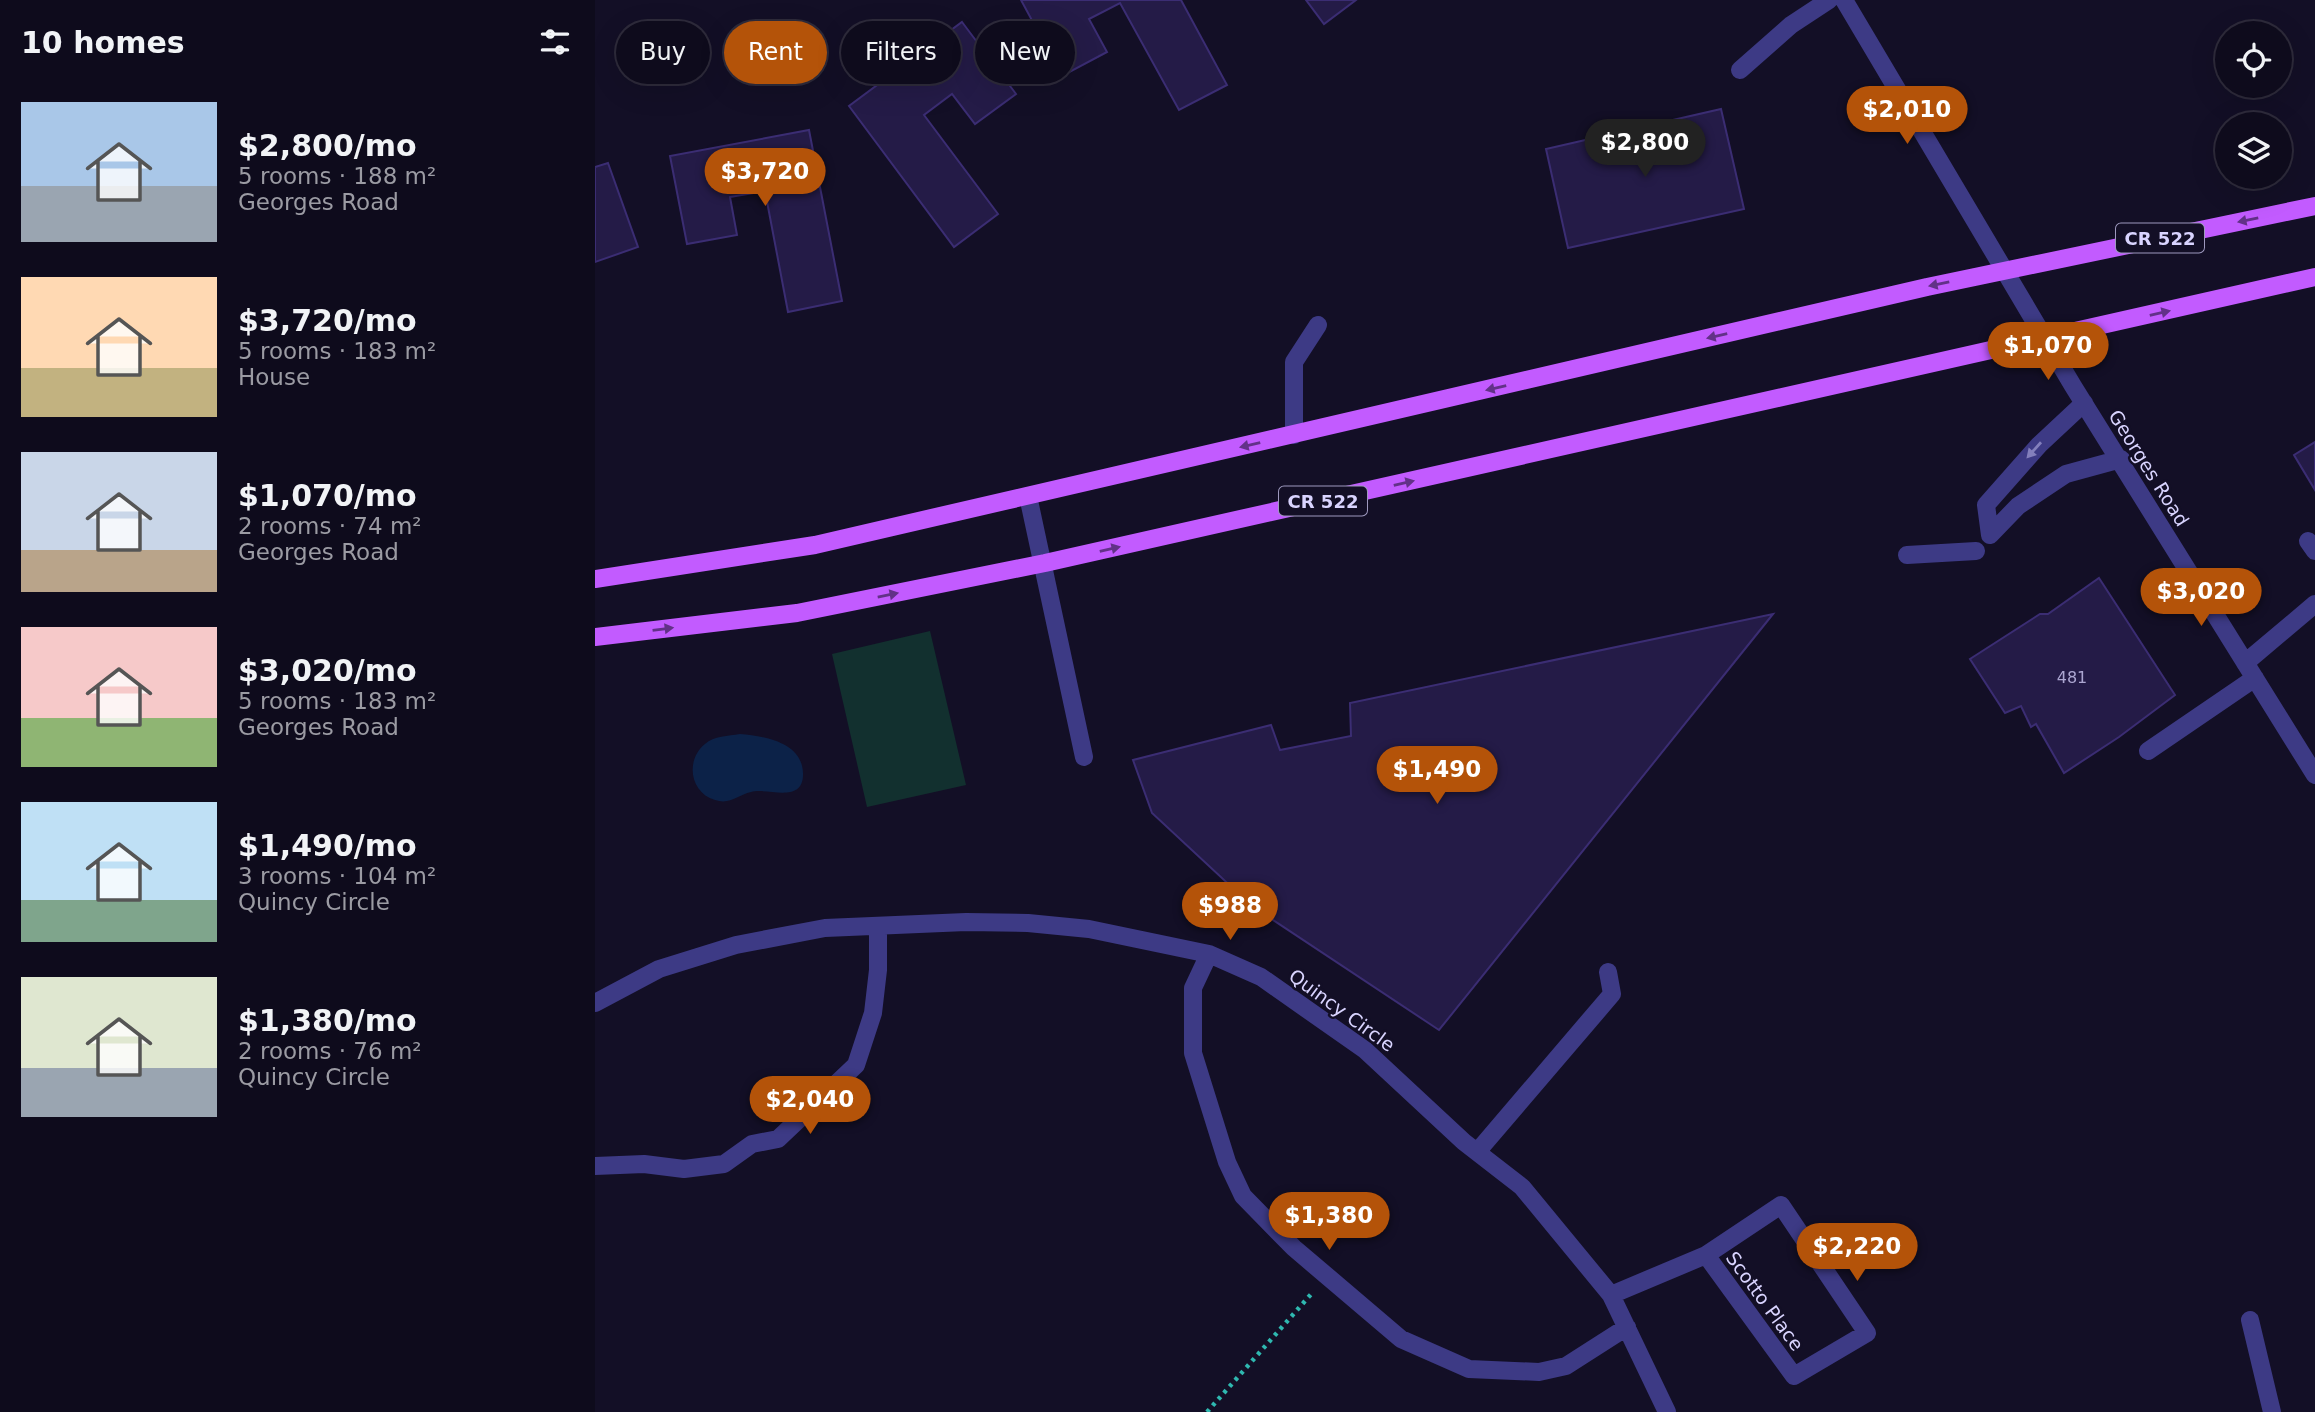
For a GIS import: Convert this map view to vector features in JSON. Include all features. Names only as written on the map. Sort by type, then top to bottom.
[{"type":"main road","name":"CR 522","points":[[595,579],[815,545],[2006,271],[2315,206]]},
{"type":"main road","name":"CR 522","points":[[595,637],[797,613],[1045,563],[2046,340],[2315,277]]},
{"type":"street","points":[[1739,70],[1791,25],[1829,0]]},
{"type":"street","name":"Georges Road","points":[[1844,0],[2084,404],[2315,775]]},
{"type":"street","points":[[1294,435],[1294,362],[1318,325]]},
{"type":"street","points":[[2084,404],[2039,445],[1986,505],[1990,535],[2018,506],[2066,474],[2120,459]]},
{"type":"street","points":[[1028,496],[1045,563],[1084,757]]},
{"type":"street","points":[[1907,555],[1976,551]]},
{"type":"street","points":[[2148,751],[2250,671],[2315,604]]},
{"type":"street","name":"Quincy Circle","points":[[595,1003],[659,969],[736,945],[825,928],[878,928],[966,922],[1028,923],[1089,929],[1209,954],[1261,977],[1365,1051],[1477,1152],[1522,1187],[1611,1295],[1667,1412]]},
{"type":"street","points":[[595,1166],[644,1164],[684,1169],[724,1164],[752,1144],[778,1139],[856,1065],[873,1013],[878,970],[878,928]]},
{"type":"street","points":[[1209,954],[1193,988],[1193,1052],[1227,1162],[1243,1196],[1263,1218],[1327,1276],[1401,1339],[1469,1369],[1539,1372],[1566,1366],[1627,1327]]},
{"type":"street","points":[[1477,1152],[1612,994],[1608,972]]},
{"type":"street","name":"Scotto Place","points":[[1611,1295],[1706,1255],[1781,1205],[1867,1333],[1794,1376],[1706,1255]]},
{"type":"street","points":[[2250,1320],[2272,1412]]},
{"type":"path","points":[[1207,1412],[1327,1276]]},
{"type":"green space","points":[[930,631],[966,785],[867,807],[832,654]]},
{"type":"water","points":[[740,734],[770,739],[796,754],[803,773],[798,789],[783,793],[751,792],[725,801],[715,800],[700,791],[693,775],[699,751],[713,739]]},
{"type":"building","points":[[1021,0],[1181,0],[1227,85],[1179,110],[1120,3],[1089,19],[1107,52],[1075,69],[1075,21],[1032,21]]},
{"type":"building","points":[[1306,0],[1356,0],[1324,24]]},
{"type":"building","points":[[961,23],[975,39],[975,84],[1008,84],[1016,94],[975,124],[952,94],[924,115],[998,214],[954,247],[849,106],[879,84],[961,84]]},
{"type":"building","points":[[1721,109],[1744,209],[1568,248],[1546,149]]},
{"type":"building","points":[[809,130],[842,301],[788,312],[765,191],[730,197],[737,235],[687,244],[670,156]]},
{"type":"building","points":[[608,163],[638,247],[595,262],[595,167]]},
{"type":"building","points":[[2315,442],[2315,490],[2294,455]]},
{"type":"building","points":[[2099,578],[2175,695],[2119,737],[2064,773],[2036,724],[2031,727],[2021,706],[2005,713],[1970,659],[2040,614],[2048,614]]},
{"type":"building","points":[[1773,614],[1439,1030],[1252,906],[1152,813],[1133,760],[1271,725],[1280,750],[1351,736],[1350,703]]}]
